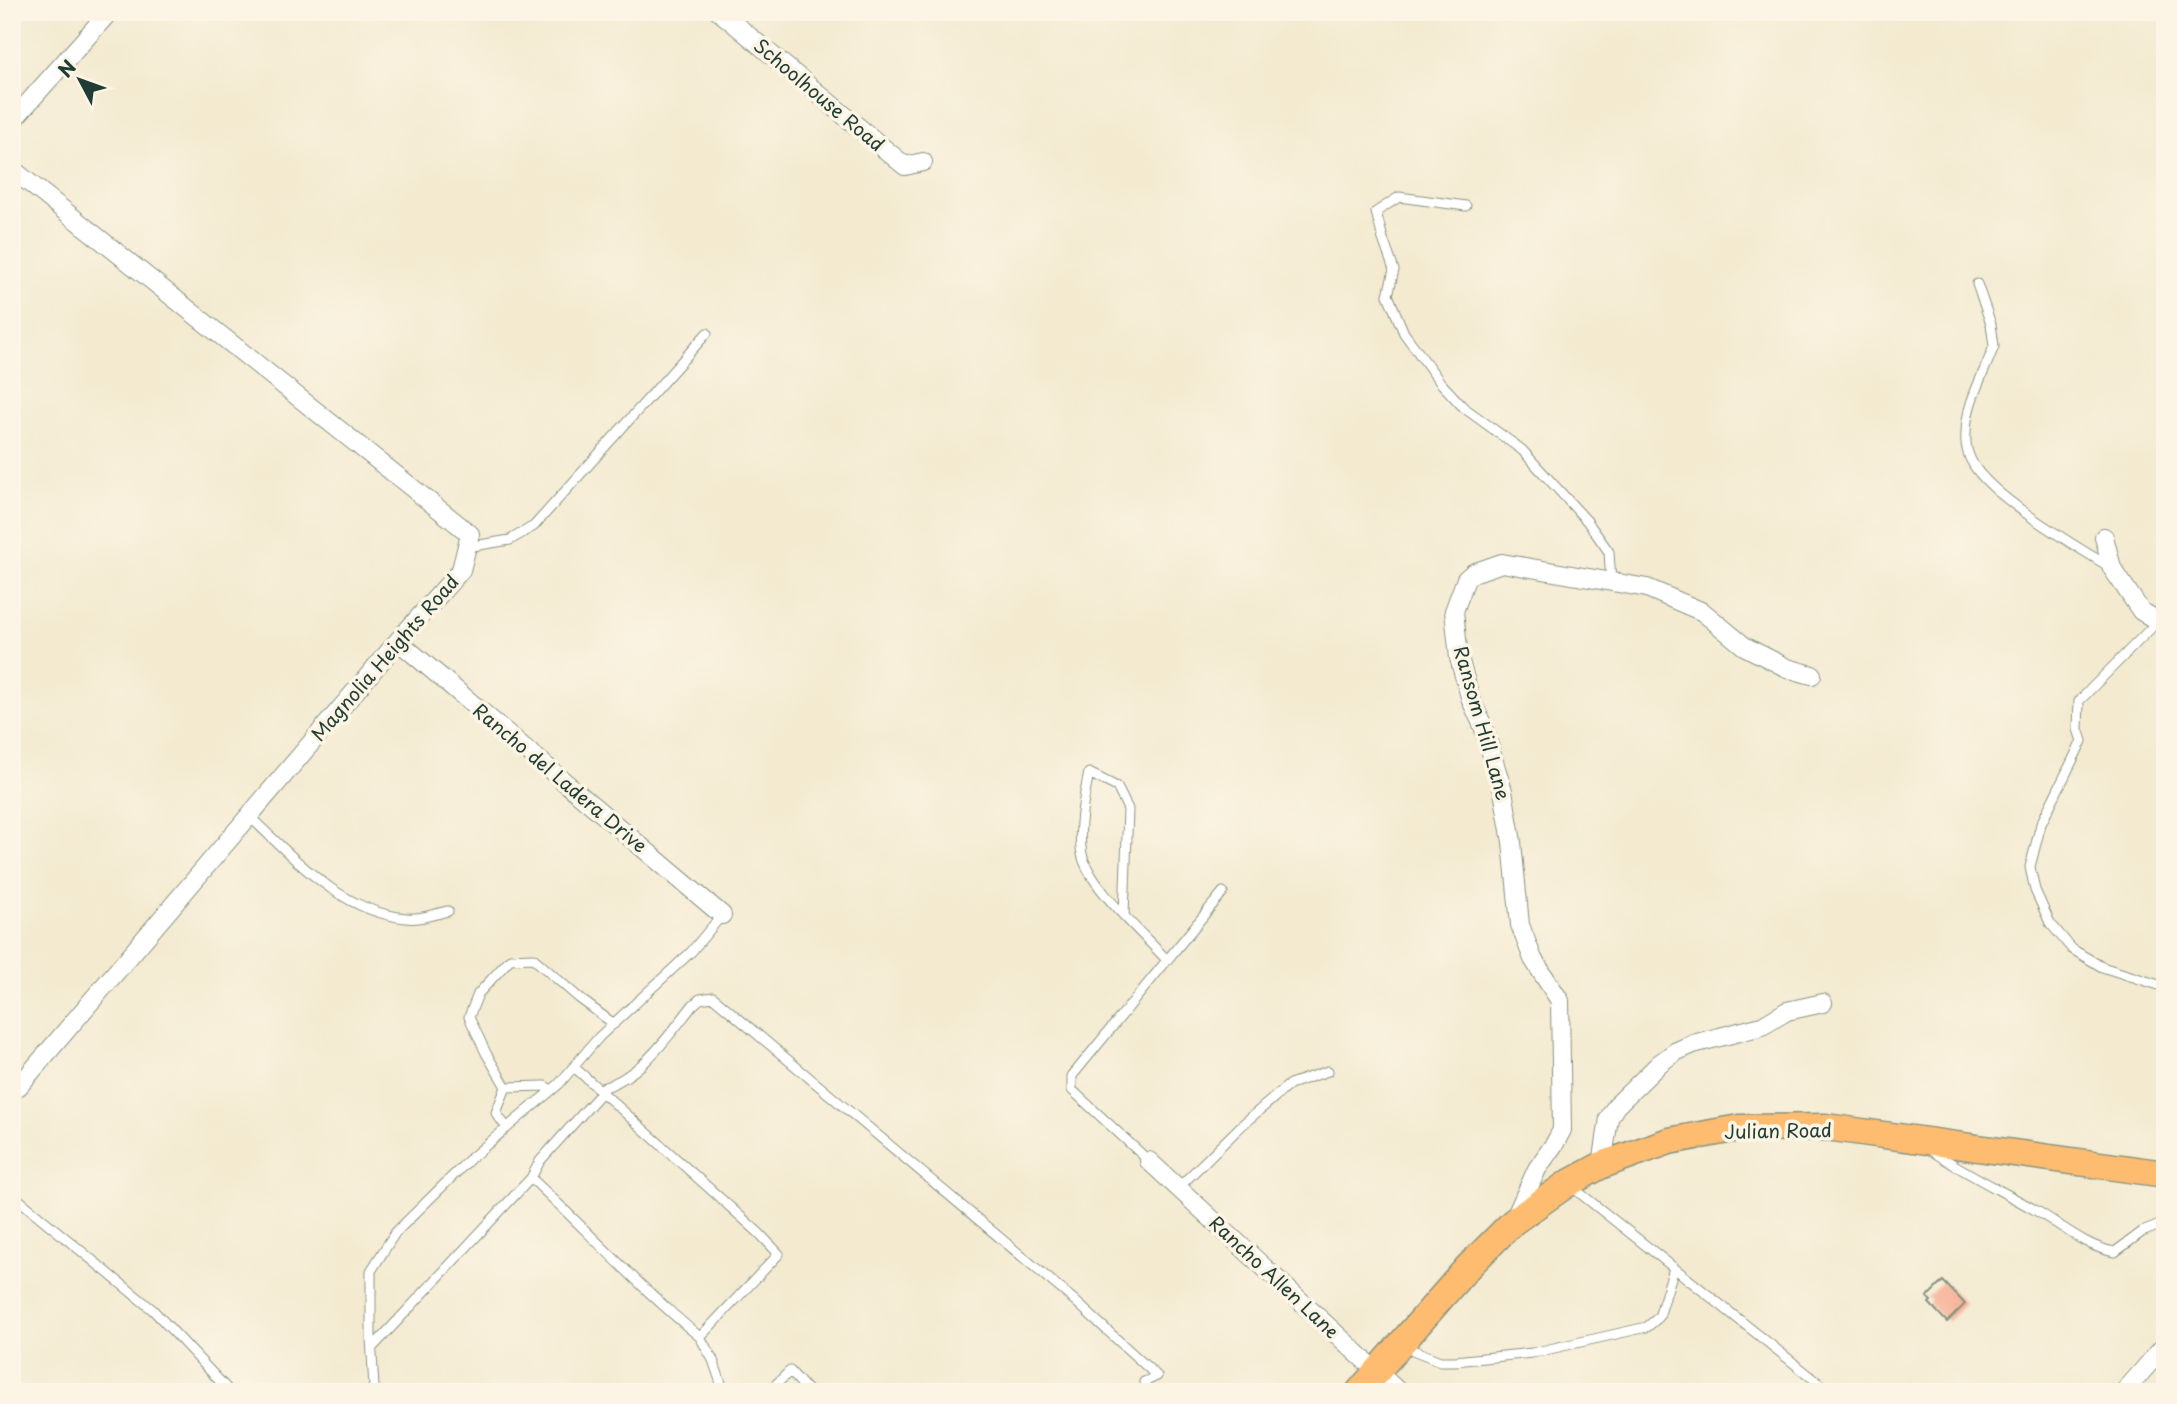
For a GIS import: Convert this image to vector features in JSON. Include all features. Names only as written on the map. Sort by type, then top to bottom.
[{"type":"main road","name":"Julian Road","points":[[1359,1392],[1475,1259],[1513,1222],[1567,1184],[1602,1165],[1670,1141],[1739,1128],[1826,1128],[2165,1174]]},
{"type":"street","points":[[12,121],[109,12]]},
{"type":"street","name":"Schoolhouse Road","points":[[720,12],[905,166],[923,162]]},
{"type":"street","points":[[12,169],[470,534],[467,547]]},
{"type":"street","points":[[2104,537],[2112,568],[2141,611],[2162,623]]},
{"type":"street","name":"Magnolia Heights Road","points":[[12,1090],[28,1075],[461,570],[467,547]]},
{"type":"street","name":"Ransom Hill Lane","points":[[1513,1222],[1537,1169],[1562,1130],[1560,1001],[1533,959],[1520,925],[1513,842],[1503,791],[1459,658],[1454,611],[1466,579],[1473,573],[1502,563],[1647,589],[1703,612],[1745,646],[1787,668],[1812,675]]},
{"type":"street","name":"Rancho del Ladera Drive","points":[[398,641],[722,915]]},
{"type":"street","points":[[1602,1165],[1607,1125],[1616,1106],[1675,1052],[1693,1044],[1762,1026],[1787,1011],[1823,1003]]},
{"type":"street","name":"Rancho Allen Lane","points":[[1149,1161],[1399,1392]]},
{"type":"street","points":[[2124,1392],[2165,1345]]},
{"type":"lane","points":[[1466,206],[1399,197],[1376,212],[1382,239],[1394,270],[1388,295],[1404,334],[1440,382],[1463,407],[1522,450],[1587,522],[1609,552],[1611,582]]},
{"type":"lane","points":[[1977,284],[1995,336],[1994,346],[1968,416],[1965,430],[1969,457],[1980,474],[1998,491],[2056,534],[2112,568]]},
{"type":"lane","points":[[467,547],[510,540],[534,526],[707,333]]},
{"type":"lane","points":[[2162,623],[2079,701],[2078,729],[2082,741],[2041,824],[2030,867],[2035,890],[2050,923],[2072,949],[2102,967],[2165,986]]},
{"type":"lane","points":[[1124,915],[1128,809],[1117,787],[1089,773],[1082,804],[1082,855],[1101,891],[1167,960]]},
{"type":"lane","points":[[249,816],[313,876],[355,902],[382,914],[407,918],[422,918],[448,911]]},
{"type":"lane","points":[[1149,1161],[1072,1090],[1072,1076],[1223,892]]},
{"type":"lane","points":[[372,1392],[371,1271],[395,1233],[461,1168],[551,1090],[614,1024],[691,952],[722,915]]},
{"type":"lane","points":[[506,1087],[469,1017],[478,994],[510,959],[533,958],[614,1024]]},
{"type":"lane","points":[[372,1348],[531,1178],[540,1161],[600,1090],[614,1085],[644,1064],[692,1005],[700,999],[713,997],[1074,1300],[1157,1376],[1144,1382]]},
{"type":"lane","points":[[573,1067],[759,1233],[779,1254],[700,1337]]},
{"type":"lane","points":[[1178,1188],[1242,1125],[1290,1084],[1328,1071]]},
{"type":"lane","points":[[506,1087],[545,1086],[551,1090]]},
{"type":"lane","points":[[506,1087],[496,1113],[507,1128]]},
{"type":"lane","points":[[1916,1141],[1969,1175],[2034,1209],[2101,1250],[2115,1252],[2142,1232],[2165,1223]]},
{"type":"lane","points":[[531,1178],[596,1238],[663,1307],[700,1337],[713,1360],[724,1392]]},
{"type":"lane","points":[[1567,1184],[1830,1392]]},
{"type":"lane","points":[[12,1198],[18,1199],[153,1310],[230,1392]]},
{"type":"lane","points":[[1400,1345],[1440,1360],[1455,1362],[1532,1353],[1647,1327],[1659,1317],[1674,1268]]},
{"type":"lane","points":[[768,1392],[790,1371],[809,1392]]},
{"type":"building","points":[[1943,1281],[1965,1304],[1947,1322],[1929,1303],[1931,1301],[1927,1297]]}]
